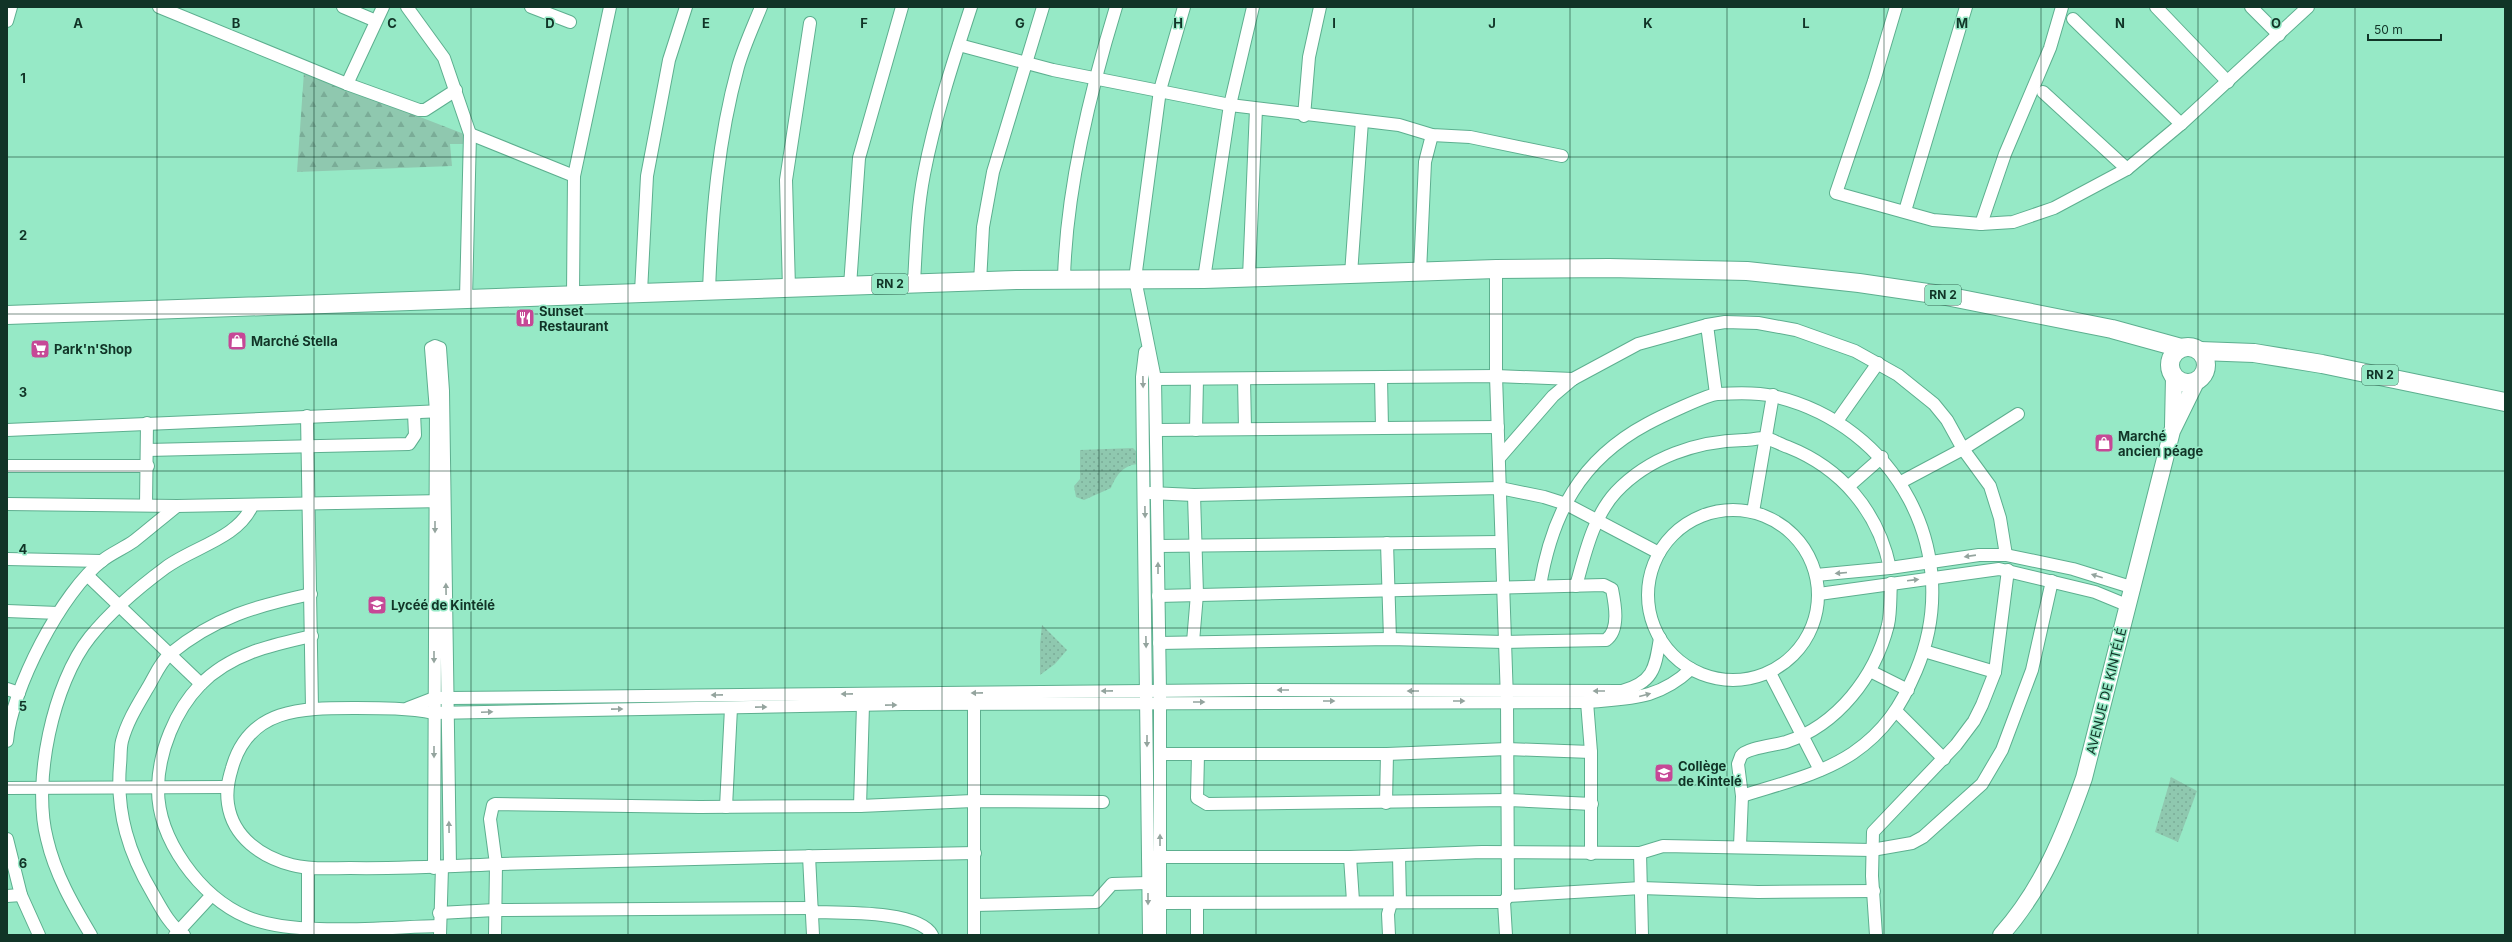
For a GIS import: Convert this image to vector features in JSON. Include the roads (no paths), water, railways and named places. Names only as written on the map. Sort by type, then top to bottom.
[{"type":"highway","name":"RN 2","points":[[7,315],[641,292],[1064,279],[1249,278],[1496,269],[1595,268],[1747,270],[1859,283],[1941,295],[2112,329],[2176,353],[2191,347],[2203,358],[2245,352],[2352,369],[2427,387],[2505,402]]},
{"type":"highway","points":[[2176,353],[2170,368],[2174,377],[2182,382],[2196,382],[2203,375],[2203,358]]},
{"type":"main road","name":"AVENUE DE KINTÉLÉ","points":[[2001,935],[2030,896],[2065,834],[2084,778],[2134,588],[2172,431],[2174,377]]},
{"type":"main road","name":"AVENUE DE KINTÉLÉ","points":[[2172,431],[2196,382]]},
{"type":"street","points":[[7,21],[11,7]]},
{"type":"street","points":[[159,7],[347,84],[419,110],[425,110],[456,90]]},
{"type":"street","points":[[343,7],[376,21]]},
{"type":"street","points":[[347,84],[383,7]]},
{"type":"street","points":[[408,7],[444,58],[470,134],[466,298]]},
{"type":"street","points":[[531,7],[570,22]]},
{"type":"street","points":[[573,295],[574,176],[610,7]]},
{"type":"street","points":[[641,292],[647,176],[669,60],[686,7]]},
{"type":"street","points":[[709,290],[713,201],[724,123],[738,65],[761,7]]},
{"type":"street","points":[[850,286],[859,158],[902,7]]},
{"type":"street","points":[[914,283],[917,230],[924,175],[938,116],[971,7]]},
{"type":"street","points":[[980,282],[983,227],[993,172],[1043,7]]},
{"type":"street","points":[[1064,279],[1065,236],[1095,77],[1116,7]]},
{"type":"street","points":[[1149,935],[1148,883],[1154,857],[1160,754],[1157,430],[1155,380],[1146,343],[1135,279],[1160,90],[1184,7]]},
{"type":"street","points":[[1204,279],[1230,105],[1253,7]]},
{"type":"street","points":[[1304,116],[1309,58],[1320,7]]},
{"type":"street","points":[[1896,7],[1874,81],[1836,193],[1933,220],[1981,224],[2012,222],[2054,208],[2127,169],[2228,82],[2308,7]]},
{"type":"street","points":[[1905,211],[1966,7]]},
{"type":"street","points":[[1981,224],[2005,154],[2050,48],[2062,7]]},
{"type":"street","points":[[2156,7],[2228,82]]},
{"type":"street","points":[[2251,7],[2279,35]]},
{"type":"street","points":[[2073,19],[2181,124]]},
{"type":"street","points":[[789,288],[786,180],[810,23]]},
{"type":"street","points":[[959,45],[1026,63],[1230,105],[1304,116],[1399,125],[1432,134],[1470,137],[1562,156]]},
{"type":"street","points":[[2043,92],[2127,169]]},
{"type":"street","points":[[1249,278],[1256,109]]},
{"type":"street","points":[[1351,274],[1362,121]]},
{"type":"street","points":[[470,134],[574,176]]},
{"type":"street","points":[[1420,272],[1425,162],[1432,134]]},
{"type":"street","points":[[1496,269],[1496,376],[1500,457],[1502,589],[1507,696],[1508,800],[1506,853],[1506,935]]},
{"type":"street","points":[[1500,457],[1537,411],[1573,379],[1638,344],[1707,324],[1758,323],[1796,330],[1838,343],[1878,363],[1898,375],[1934,404],[1947,420],[1963,449],[1990,486],[2000,518],[2006,555]]},
{"type":"street","points":[[1707,324],[1716,394]]},
{"type":"street","points":[[1146,343],[1142,377],[1147,696],[1154,857],[1160,903],[1160,935]]},
{"type":"street","points":[[1837,421],[1878,363]]},
{"type":"street","points":[[1155,380],[1496,376],[1573,379]]},
{"type":"street","points":[[1381,378],[1382,428]]},
{"type":"street","points":[[1196,379],[1196,430]]},
{"type":"street","points":[[1244,379],[1245,430]]},
{"type":"street","points":[[1540,586],[1545,554],[1555,523],[1585,474],[1604,453],[1627,435],[1656,419],[1716,394],[1772,396],[1798,404],[1837,421],[1860,437],[1882,457],[1901,482],[1917,514],[1930,562],[1930,614],[1924,651],[1908,690],[1897,712],[1853,753],[1820,770],[1742,796]]},
{"type":"street","points":[[1753,512],[1772,396]]},
{"type":"street","points":[[7,430],[439,411],[440,501],[448,698],[439,931],[308,932],[262,923],[232,910],[211,896],[192,876],[182,861],[163,819],[158,787],[166,742],[178,716],[201,684],[241,656],[264,647],[312,636]]},
{"type":"street","points":[[147,450],[409,444],[415,435],[414,412]]},
{"type":"street","points":[[1901,482],[1963,449],[2018,414]]},
{"type":"street","points":[[307,416],[312,636],[312,708]]},
{"type":"street","points":[[146,505],[148,466],[147,423]]},
{"type":"street","points":[[1157,430],[1498,426]]},
{"type":"street","points":[[1576,586],[1587,548],[1598,521],[1615,493],[1643,469],[1657,462],[1691,447],[1729,440],[1765,438],[1800,452],[1831,470],[1849,486],[1867,513],[1885,549],[1890,568]]},
{"type":"street","points":[[1849,486],[1882,457]]},
{"type":"street","points":[[7,466],[148,466]]},
{"type":"street","points":[[1144,492],[1157,494],[1194,494],[1500,488],[1544,497],[1566,504],[1659,554]]},
{"type":"street","points":[[1193,642],[1197,594],[1194,494]]},
{"type":"street","points":[[7,504],[252,506],[440,501]]},
{"type":"street","points":[[440,501],[434,713],[442,867]]},
{"type":"street","points":[[7,741],[19,693],[42,640],[58,613],[102,561],[133,541],[177,506]]},
{"type":"street","points":[[91,935],[59,878],[46,838],[42,788],[45,753],[54,715],[66,681],[90,638],[120,605],[168,566],[240,524],[252,506]]},
{"type":"street","points":[[1725,510],[1753,512],[1775,520],[1793,535],[1808,553],[1816,575],[1819,594],[1816,619],[1806,641],[1790,660],[1770,673],[1746,680],[1721,680],[1691,669],[1670,652],[1660,638],[1650,610],[1649,581],[1659,554],[1676,532],[1699,517],[1725,510]]},
{"type":"street","points":[[1158,546],[1501,542]]},
{"type":"street","points":[[1387,543],[1390,638]]},
{"type":"street","points":[[1816,575],[1890,568],[1978,555],[2006,555],[2073,569],[2134,588]]},
{"type":"street","points":[[7,559],[102,561]]},
{"type":"street","points":[[1819,594],[1891,583],[2008,570],[2095,592],[2129,606]]},
{"type":"street","points":[[1876,935],[1872,850],[1873,832],[1944,759],[1974,721],[1994,672],[2008,570]]},
{"type":"street","points":[[88,576],[201,684]]},
{"type":"street","points":[[1154,857],[1350,857],[1506,853],[1640,853],[1663,846],[1740,846],[1872,850],[1912,844],[1923,838],[1982,784],[2002,750],[2022,703],[2032,670],[2052,581]]},
{"type":"street","points":[[1740,846],[1742,796],[1738,764],[1743,753],[1802,736],[1838,710],[1859,689],[1870,671],[1888,624],[1891,583]]},
{"type":"street","points":[[1158,596],[1389,590],[1502,589],[1540,586],[1604,585],[1612,589],[1616,605],[1613,633],[1606,640],[1504,642],[1390,638],[1159,643]]},
{"type":"street","points":[[211,896],[179,934],[150,890],[128,843],[122,822],[118,787],[122,742],[132,715],[169,655],[221,620],[260,605],[311,594]]},
{"type":"street","points":[[7,611],[58,613]]},
{"type":"street","points":[[408,708],[434,698],[1507,696],[1622,691],[1637,687],[1651,674],[1660,638]]},
{"type":"street","points":[[1924,651],[1994,672]]},
{"type":"street","points":[[1507,696],[1587,702],[1634,698],[1660,691],[1676,684],[1691,669]]},
{"type":"street","points":[[1870,671],[1908,690]]},
{"type":"street","points":[[1770,673],[1820,770]]},
{"type":"street","points":[[7,689],[19,693]]},
{"type":"street","points":[[975,853],[735,856],[442,867],[308,868],[268,857],[252,847],[239,831],[228,807],[226,787],[236,752],[250,732],[282,714],[312,708],[408,708],[434,713],[448,713],[974,704],[1147,696]]},
{"type":"street","points":[[1587,702],[1591,752],[1591,854]]},
{"type":"street","points":[[974,704],[974,935]]},
{"type":"street","points":[[860,806],[863,705]]},
{"type":"street","points":[[726,807],[731,708]]},
{"type":"street","points":[[1897,712],[1944,759]]},
{"type":"street","points":[[1160,754],[1387,754],[1507,749],[1591,752]]},
{"type":"street","points":[[1386,803],[1387,754]]},
{"type":"street","points":[[1198,755],[1196,798],[1208,804],[1386,803],[1508,800],[1592,804]]},
{"type":"street","points":[[7,788],[226,787]]},
{"type":"street","points":[[495,935],[496,864],[490,819],[492,805],[495,804],[726,807],[860,806],[973,801],[1103,802]]},
{"type":"street","points":[[7,839],[20,895],[39,935]]},
{"type":"street","points":[[1640,853],[1642,935]]},
{"type":"street","points":[[809,856],[813,935]]},
{"type":"street","points":[[1389,935],[1388,914],[1395,902],[1399,856]]},
{"type":"street","points":[[1350,857],[1353,901]]},
{"type":"street","points":[[308,868],[308,932]]},
{"type":"street","points":[[975,905],[1096,902],[1112,884],[1148,883]]},
{"type":"street","points":[[1160,903],[1395,902],[1506,899],[1641,888],[1758,892],[1874,891]]},
{"type":"street","points":[[7,896],[20,895]]},
{"type":"street","points":[[1197,903],[1197,935]]},
{"type":"street","points":[[439,913],[495,910],[812,910],[876,915],[915,921],[929,929],[932,935]]},
{"type":"place","name":"Sunset Restaurant","points":[[525,318]]},
{"type":"place","name":"Marché Stella","points":[[237,341]]},
{"type":"place","name":"Park'n'Shop","points":[[40,349]]},
{"type":"place","name":"Marché ancien péage","points":[[2104,443]]},
{"type":"place","name":"Lycéé de Kintélé","points":[[377,605]]},
{"type":"place","name":"Collège de Kintelé","points":[[1664,773]]}]
